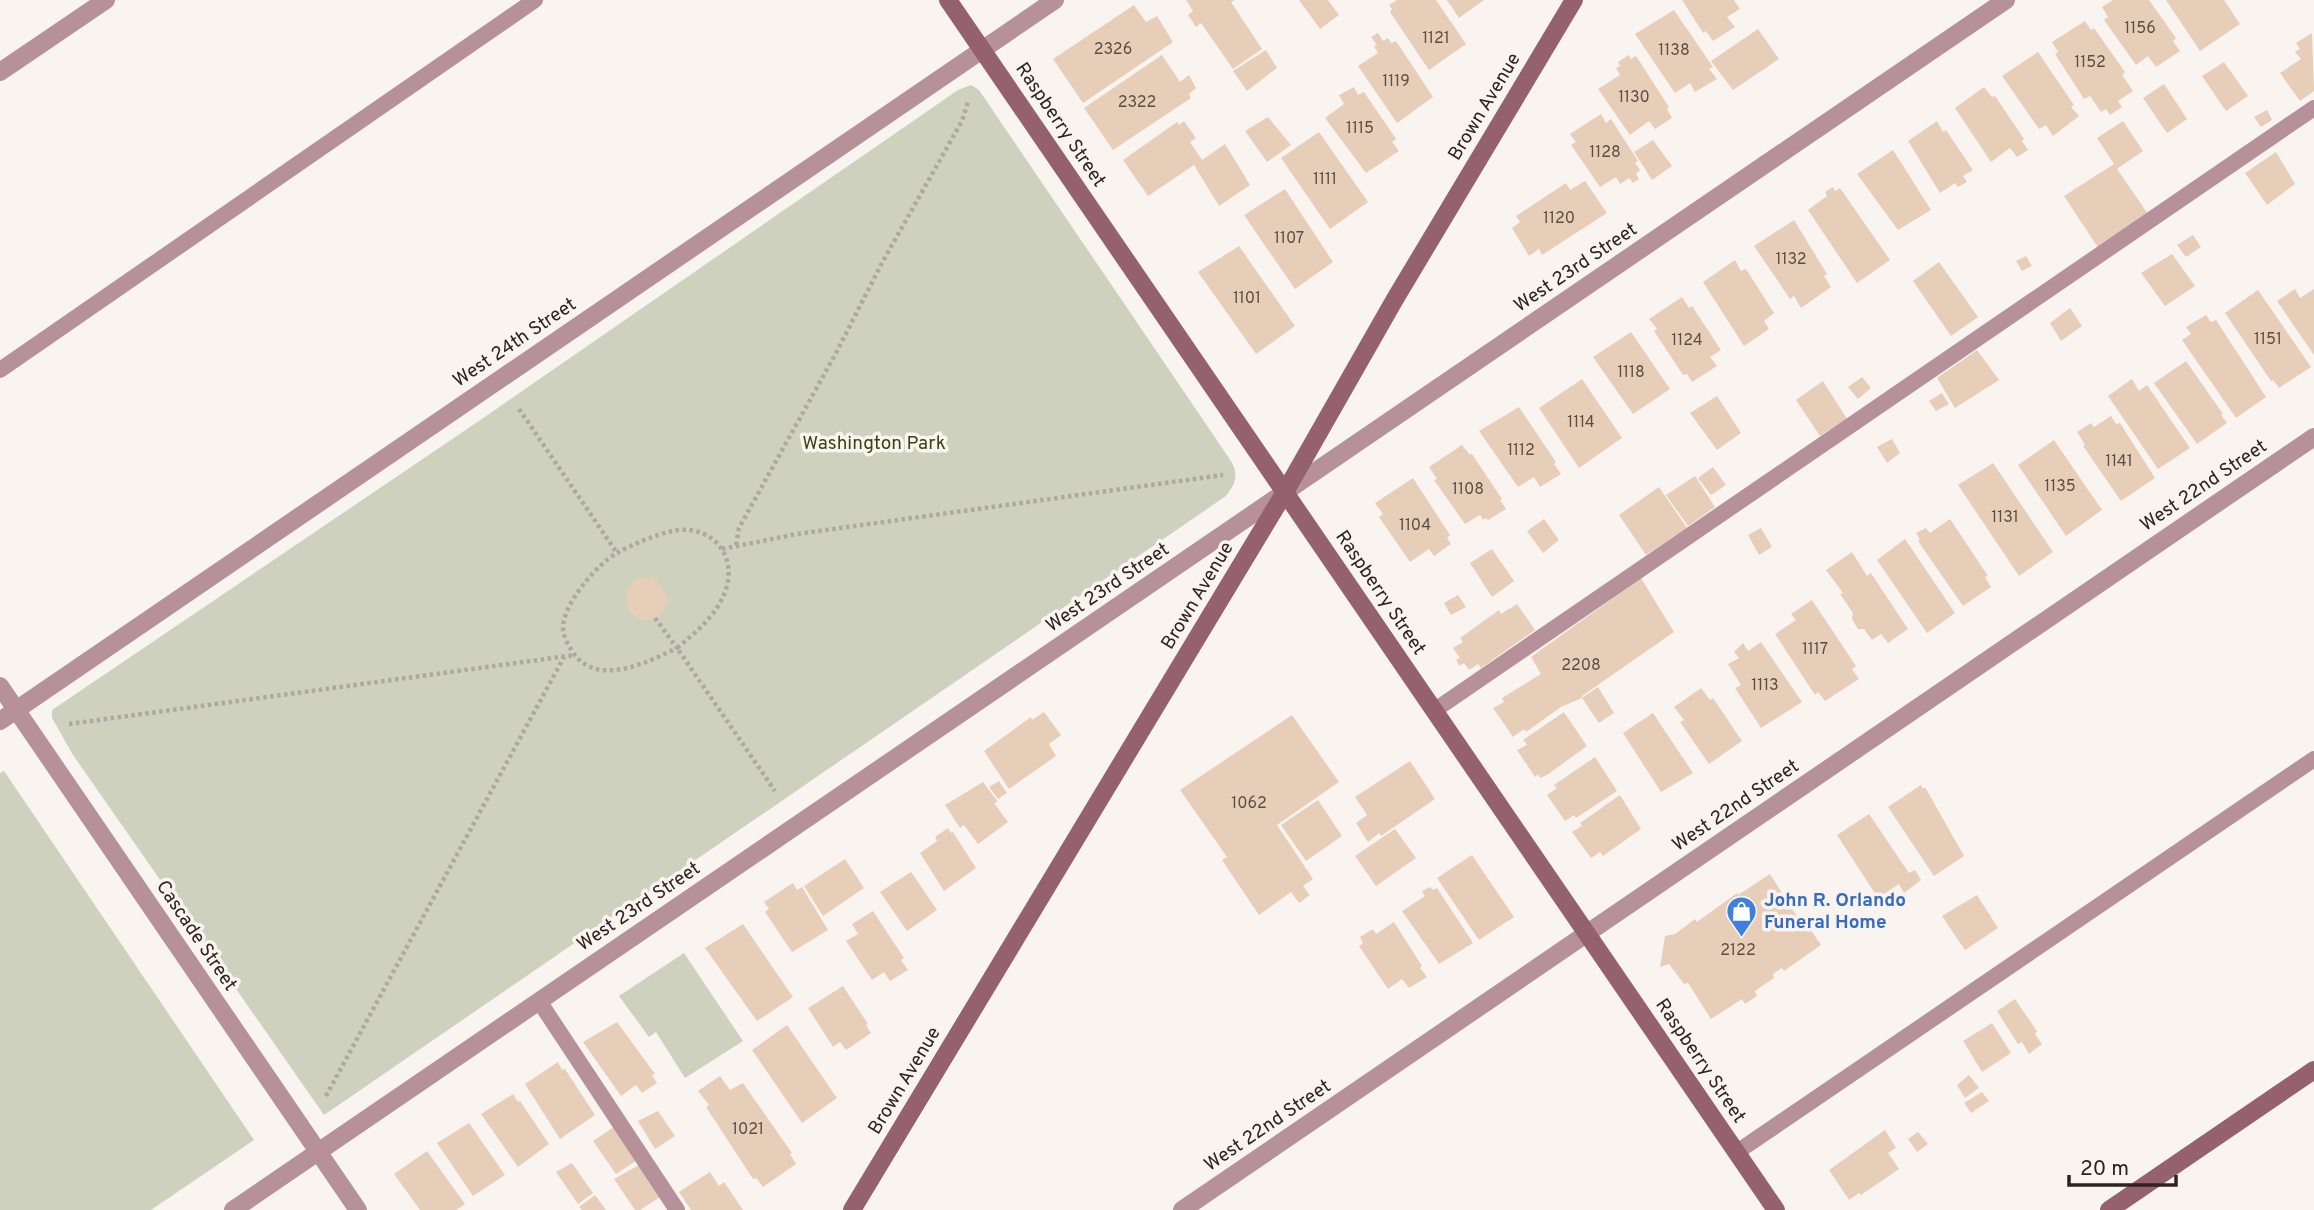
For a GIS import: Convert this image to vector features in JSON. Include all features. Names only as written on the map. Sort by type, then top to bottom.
[{"type":"street","points":[[0,72],[106,0]]},
{"type":"street","name":"Raspberry Street","points":[[948,0],[1776,1210]]},
{"type":"street","name":"West 24th Street","points":[[0,721],[1055,0]]},
{"type":"street","name":"Brown Avenue","points":[[852,1210],[1285,492],[1395,299],[1574,0]]},
{"type":"street","name":"West 23rd Street","points":[[233,1210],[2007,0]]},
{"type":"street","name":"West 22nd Street","points":[[1182,1210],[2314,437]]},
{"type":"street","name":"Cascade Street","points":[[0,686],[358,1210]]},
{"type":"street","points":[[2109,1210],[2314,1070]]},
{"type":"lane","points":[[0,370],[534,0]]},
{"type":"lane","points":[[1435,710],[2314,107]]},
{"type":"lane","points":[[1737,1152],[2314,759]]},
{"type":"lane","points":[[539,1001],[677,1210]]},
{"type":"path","points":[[736,545],[739,528],[962,121],[968,102]]},
{"type":"path","points":[[519,409],[617,553]]},
{"type":"path","points":[[722,549],[810,532],[1223,475]]},
{"type":"path","points":[[689,528],[714,539],[722,549],[726,554],[728,570],[726,590],[713,614],[677,648],[635,666],[605,671],[591,667],[575,655],[567,644],[563,628],[568,610],[582,586],[617,553],[669,531],[689,528]]},
{"type":"path","points":[[655,618],[775,790]]},
{"type":"path","points":[[69,724],[575,655]]},
{"type":"path","points":[[326,1096],[564,656]]},
{"type":"green space","name":"Washington Park","points":[[971,85],[979,90],[1229,458],[1235,473],[1230,491],[324,1115],[73,755],[52,718],[52,710],[470,427],[958,90]]},
{"type":"green space","points":[[4,771],[254,1140],[151,1210],[0,1210],[0,773]]},
{"type":"green space","points":[[684,953],[743,1041],[685,1078],[656,1032],[649,1037],[619,996]]},
{"type":"building","points":[[1186,0],[1235,0],[1231,2],[1262,49],[1233,69],[1201,23],[1196,27],[1188,15],[1193,11]]},
{"type":"building","points":[[1299,0],[1328,0],[1339,15],[1320,29]]},
{"type":"building","points":[[1397,0],[1436,0],[1466,44],[1429,70],[1390,12],[1392,9],[1389,5]]},
{"type":"building","points":[[1447,0],[1484,0],[1459,18]]},
{"type":"building","points":[[1682,0],[1734,0],[1740,9],[1727,17],[1735,27],[1713,41],[1706,31],[1703,33]]},
{"type":"building","points":[[2113,0],[2149,0],[2176,38],[2173,41],[2180,51],[2156,67],[2148,56],[2136,65],[2104,20],[2108,17],[2102,7]]},
{"type":"building","points":[[2166,0],[2224,0],[2240,24],[2200,51]]},
{"type":"building","points":[[1134,5],[1146,22],[1157,16],[1173,42],[1083,103],[1053,59]]},
{"type":"building","points":[[1674,10],[1713,67],[1709,69],[1717,79],[1695,92],[1690,83],[1675,93],[1635,34]]},
{"type":"building","points":[[2085,21],[2091,30],[2094,28],[2125,72],[2122,75],[2133,91],[2118,101],[2122,107],[2110,115],[2106,109],[2101,112],[2090,96],[2084,99],[2055,54],[2058,52],[2052,42]]},
{"type":"building","points":[[1758,29],[1779,59],[1733,90],[1711,61]]},
{"type":"building","points":[[1378,33],[1383,41],[1388,38],[1391,43],[1396,41],[1433,97],[1397,123],[1358,66],[1378,53],[1374,46],[1377,45],[1371,37]]},
{"type":"building","points":[[2312,33],[2314,91],[2300,101],[2280,73],[2301,59],[2295,52],[2300,49],[2296,43]]},
{"type":"building","points":[[1266,50],[1277,68],[1247,91],[1233,71]]},
{"type":"building","points":[[2038,52],[2079,116],[2053,136],[2046,125],[2039,129],[2002,76]]},
{"type":"building","points":[[1162,55],[1180,82],[1189,75],[1196,88],[1189,94],[1191,98],[1113,150],[1084,108]]},
{"type":"building","points":[[1629,55],[1631,59],[1636,56],[1669,107],[1667,109],[1672,118],[1655,129],[1649,121],[1630,135],[1598,89],[1620,75],[1616,68],[1620,66],[1618,62]]},
{"type":"building","points":[[2224,62],[2248,96],[2226,111],[2202,76]]},
{"type":"building","points":[[2164,84],[2187,119],[2167,133],[2143,98]]},
{"type":"building","points":[[1354,87],[1358,95],[1364,92],[1396,139],[1392,142],[1399,151],[1366,173],[1325,118],[1344,104],[1339,95]]},
{"type":"building","points":[[1984,87],[1992,97],[1995,96],[2024,139],[2022,141],[2028,150],[2017,157],[2010,148],[1991,162],[1955,108]]},
{"type":"building","points":[[2267,110],[2272,120],[2261,127],[2254,117]]},
{"type":"building","points":[[1601,114],[1606,123],[1611,119],[1638,161],[1635,163],[1640,170],[1636,174],[1639,179],[1633,183],[1629,178],[1620,184],[1616,177],[1600,187],[1571,145],[1576,142],[1570,134]]},
{"type":"building","points":[[1268,117],[1291,145],[1267,162],[1245,131]]},
{"type":"building","points":[[1184,121],[1196,138],[1190,142],[1202,160],[1225,144],[1250,185],[1219,206],[1194,165],[1148,196],[1123,160],[1177,122],[1179,125]]},
{"type":"building","points":[[1937,121],[1973,170],[1963,176],[1967,182],[1958,187],[1955,183],[1940,193],[1908,141]]},
{"type":"building","points":[[2123,121],[2143,151],[2117,169],[2148,214],[2099,249],[2064,196],[2114,164],[2097,138]]},
{"type":"building","points":[[1319,132],[1368,202],[1330,229],[1281,158]]},
{"type":"building","points":[[1653,140],[1672,166],[1652,180],[1634,152]]},
{"type":"building","points":[[1893,150],[1931,210],[1898,230],[1857,174]]},
{"type":"building","points":[[2276,152],[2295,184],[2267,205],[2245,173]]},
{"type":"building","points":[[1585,181],[1607,213],[1542,255],[1539,249],[1529,256],[1512,228],[1520,222],[1516,216],[1566,183],[1570,190]]},
{"type":"building","points":[[1833,187],[1835,191],[1840,188],[1890,260],[1857,283],[1808,210],[1827,196],[1825,192]]},
{"type":"building","points":[[1285,189],[1333,262],[1295,289],[1244,215]]},
{"type":"building","points":[[1794,220],[1827,274],[1824,276],[1831,287],[1801,308],[1794,296],[1790,299],[1754,246]]},
{"type":"building","points":[[2193,235],[2201,247],[2186,257],[2177,245]]},
{"type":"building","points":[[1239,246],[1295,326],[1256,354],[1198,272]]},
{"type":"building","points":[[2172,254],[2195,286],[2165,306],[2141,273]]},
{"type":"building","points":[[2026,256],[2032,266],[2022,271],[2016,261]]},
{"type":"building","points":[[1735,260],[1741,271],[1746,269],[1774,313],[1764,321],[1769,329],[1744,346],[1703,282]]},
{"type":"building","points":[[1939,262],[1978,317],[1951,336],[1913,281]]},
{"type":"building","points":[[2295,289],[2300,298],[2314,289],[2314,355],[2277,301]]},
{"type":"building","points":[[2258,290],[2311,367],[2279,388],[2271,381],[2225,313]]},
{"type":"building","points":[[1682,297],[1689,308],[1692,306],[1721,350],[1710,357],[1717,366],[1692,382],[1687,374],[1683,375],[1649,319]]},
{"type":"building","points":[[2070,308],[2082,326],[2061,341],[2050,323]]},
{"type":"building","points":[[2206,315],[2211,322],[2216,320],[2266,397],[2236,418],[2182,340],[2191,334],[2186,327]]},
{"type":"building","points":[[1631,332],[1670,389],[1633,414],[1593,357]]},
{"type":"building","points":[[1977,350],[1999,380],[1955,408],[1937,378]]},
{"type":"building","points":[[2186,361],[2227,423],[2197,444],[2154,383]]},
{"type":"building","points":[[1862,377],[1871,388],[1858,399],[1848,387]]},
{"type":"building","points":[[1582,379],[1622,438],[1579,468],[1539,408]]},
{"type":"building","points":[[2132,379],[2139,391],[2147,385],[2190,448],[2158,469],[2108,396]]},
{"type":"building","points":[[1823,381],[1847,419],[1820,436],[1796,400]]},
{"type":"building","points":[[1942,393],[1949,404],[1936,411],[1929,401]]},
{"type":"building","points":[[1717,396],[1741,433],[1717,450],[1690,413]]},
{"type":"building","points":[[1519,407],[1556,462],[1554,464],[1561,474],[1540,487],[1534,477],[1518,487],[1479,431]]},
{"type":"building","points":[[2111,416],[2116,424],[2120,423],[2155,478],[2121,501],[2083,446],[2085,445],[2077,432],[2091,423],[2094,427]]},
{"type":"building","points":[[1892,439],[1900,453],[1887,463],[1877,447]]},
{"type":"building","points":[[2054,440],[2102,510],[2066,536],[2018,465]]},
{"type":"building","points":[[1462,445],[1472,454],[1506,509],[1488,520],[1483,520],[1480,515],[1465,524],[1434,480],[1437,479],[1429,467]]},
{"type":"building","points":[[1993,463],[2053,552],[2019,576],[1958,485]]},
{"type":"building","points":[[1713,467],[1726,485],[1711,495],[1698,478]]},
{"type":"building","points":[[1695,476],[1715,507],[1688,526],[1666,495]]},
{"type":"building","points":[[1413,478],[1450,535],[1447,538],[1451,544],[1434,556],[1429,549],[1410,562],[1379,517],[1383,514],[1375,503]]},
{"type":"building","points":[[1659,487],[1687,528],[1646,555],[1619,515]]},
{"type":"building","points":[[1544,519],[1559,540],[1543,553],[1527,531]]},
{"type":"building","points":[[1950,519],[1988,576],[1985,577],[1991,587],[1963,606],[1918,541],[1920,540],[1916,533],[1926,528],[1930,533]]},
{"type":"building","points":[[1761,528],[1772,547],[1759,555],[1748,535]]},
{"type":"building","points":[[1905,539],[1955,613],[1927,633],[1877,560]]},
{"type":"building","points":[[1492,549],[1514,581],[1492,597],[1470,563]]},
{"type":"building","points":[[1852,552],[1867,576],[1871,573],[1908,629],[1888,643],[1881,634],[1872,640],[1864,629],[1858,629],[1852,619],[1853,613],[1840,594],[1843,593],[1826,570]]},
{"type":"building","points":[[652,577],[659,583],[669,601],[659,617],[642,621],[628,611],[626,591],[636,579]]},
{"type":"building","points":[[1641,578],[1674,632],[1582,698],[1561,707],[1526,732],[1524,729],[1513,737],[1493,708],[1504,702],[1502,698],[1541,674],[1531,657]]},
{"type":"building","points":[[1458,595],[1466,607],[1451,615],[1444,603]]},
{"type":"building","points":[[1812,600],[1856,666],[1852,669],[1859,679],[1825,701],[1818,692],[1815,695],[1775,634],[1796,620],[1791,614]]},
{"type":"building","points":[[1517,604],[1535,630],[1481,668],[1478,664],[1469,670],[1464,663],[1460,666],[1456,660],[1460,658],[1453,648],[1463,642],[1460,638],[1499,610],[1501,614]]},
{"type":"building","points":[[1761,642],[1802,702],[1761,728],[1735,688],[1741,685],[1728,664],[1739,658],[1734,652],[1743,643],[1748,651]]},
{"type":"building","points":[[1598,687],[1614,713],[1599,723],[1582,698]]},
{"type":"building","points":[[1701,688],[1710,700],[1713,698],[1742,741],[1709,764],[1680,722],[1684,720],[1674,707]]},
{"type":"building","points":[[1044,712],[1061,735],[1049,744],[1056,756],[1009,789],[984,751],[1031,717],[1032,720]]},
{"type":"building","points":[[1564,712],[1587,746],[1547,775],[1540,778],[1538,774],[1535,777],[1517,750],[1527,745],[1523,740]]},
{"type":"building","points":[[1653,713],[1693,773],[1661,792],[1623,733]]},
{"type":"building","points":[[1292,715],[1339,782],[1277,825],[1313,879],[1303,886],[1310,895],[1299,903],[1291,892],[1259,915],[1222,860],[1227,857],[1180,790]]},
{"type":"building","points":[[1595,757],[1617,791],[1576,818],[1574,815],[1565,821],[1547,795],[1557,788],[1554,785]]},
{"type":"building","points":[[1410,761],[1435,799],[1368,842],[1356,823],[1367,815],[1355,797]]},
{"type":"building","points":[[999,781],[1007,793],[998,799],[989,787]]},
{"type":"building","points":[[983,782],[998,802],[994,803],[1008,822],[978,844],[964,825],[960,828],[945,805]]},
{"type":"building","points":[[1921,785],[1923,789],[1925,787],[1964,856],[1934,876],[1888,807]]},
{"type":"building","points":[[1620,795],[1641,829],[1603,856],[1600,852],[1591,858],[1572,832],[1582,826],[1580,823]]},
{"type":"building","points":[[1318,800],[1342,836],[1306,861],[1281,825]]},
{"type":"building","points":[[1869,814],[1909,873],[1915,870],[1921,880],[1904,893],[1899,884],[1878,898],[1837,835]]},
{"type":"building","points":[[948,828],[976,868],[944,891],[920,853],[937,841],[935,837]]},
{"type":"building","points":[[1395,829],[1416,858],[1376,886],[1355,856]]},
{"type":"building","points":[[1472,855],[1514,917],[1479,940],[1437,878]]},
{"type":"building","points":[[845,859],[864,888],[823,916],[804,886]]},
{"type":"building","points":[[911,872],[937,910],[907,931],[880,892]]},
{"type":"building","points":[[1770,874],[1801,923],[1805,921],[1821,945],[1784,971],[1782,968],[1773,974],[1774,978],[1755,991],[1757,996],[1745,1004],[1742,999],[1711,1019],[1688,983],[1684,984],[1669,964],[1660,967],[1665,936],[1675,934],[1695,919],[1697,922],[1737,893],[1738,895]]},
{"type":"building","points":[[793,883],[797,890],[802,887],[828,930],[792,952],[765,912],[769,909],[764,902]]},
{"type":"building","points":[[1430,887],[1433,890],[1437,888],[1473,943],[1439,964],[1402,911],[1425,896],[1422,891]]},
{"type":"building","points":[[1977,895],[1998,928],[1965,950],[1942,916]]},
{"type":"building","points":[[873,911],[904,958],[901,960],[908,970],[890,981],[884,972],[872,980],[846,941],[858,934],[852,924]]},
{"type":"building","points":[[1394,922],[1427,977],[1409,988],[1402,979],[1388,989],[1359,946],[1363,943],[1360,937],[1373,929],[1376,934]]},
{"type":"building","points":[[743,924],[793,997],[757,1021],[705,948]]},
{"type":"building","points":[[843,986],[871,1033],[846,1050],[840,1042],[833,1047],[808,1008]]},
{"type":"building","points":[[2015,999],[2037,1031],[2035,1034],[2042,1044],[2029,1054],[2022,1042],[2018,1044],[1997,1011]]},
{"type":"building","points":[[617,1022],[655,1074],[652,1075],[657,1083],[642,1093],[636,1085],[621,1096],[583,1042]]},
{"type":"building","points":[[1992,1023],[2011,1053],[1982,1072],[1963,1041]]},
{"type":"building","points":[[787,1025],[837,1098],[802,1123],[752,1050]]},
{"type":"building","points":[[558,1062],[595,1115],[560,1139],[525,1084]]},
{"type":"building","points":[[1969,1075],[1979,1088],[1965,1098],[1957,1085]]},
{"type":"building","points":[[720,1076],[730,1090],[743,1083],[792,1153],[790,1154],[796,1164],[763,1187],[756,1178],[753,1179],[698,1091]]},
{"type":"building","points":[[1982,1092],[1989,1101],[1971,1113],[1964,1103]]},
{"type":"building","points":[[513,1094],[549,1144],[518,1167],[481,1114]]},
{"type":"building","points":[[658,1111],[675,1136],[655,1149],[638,1121]]},
{"type":"building","points":[[469,1123],[505,1175],[473,1196],[437,1143]]},
{"type":"building","points":[[614,1127],[636,1161],[616,1174],[593,1141]]},
{"type":"building","points":[[1885,1130],[1896,1148],[1888,1153],[1899,1169],[1849,1200],[1829,1170]]},
{"type":"building","points":[[1918,1132],[1928,1144],[1917,1152],[1908,1139]]},
{"type":"building","points":[[427,1151],[465,1204],[456,1210],[420,1210],[394,1174]]},
{"type":"building","points":[[572,1163],[593,1193],[578,1204],[556,1172]]},
{"type":"building","points":[[639,1165],[660,1197],[640,1210],[635,1210],[614,1179]]},
{"type":"building","points":[[710,1172],[719,1186],[724,1182],[743,1210],[691,1210],[679,1192]]},
{"type":"building","points":[[595,1195],[606,1210],[582,1210],[579,1207]]},
{"type":"place","name":"John R. Orlando Funeral Home","points":[[1741,939]]}]
